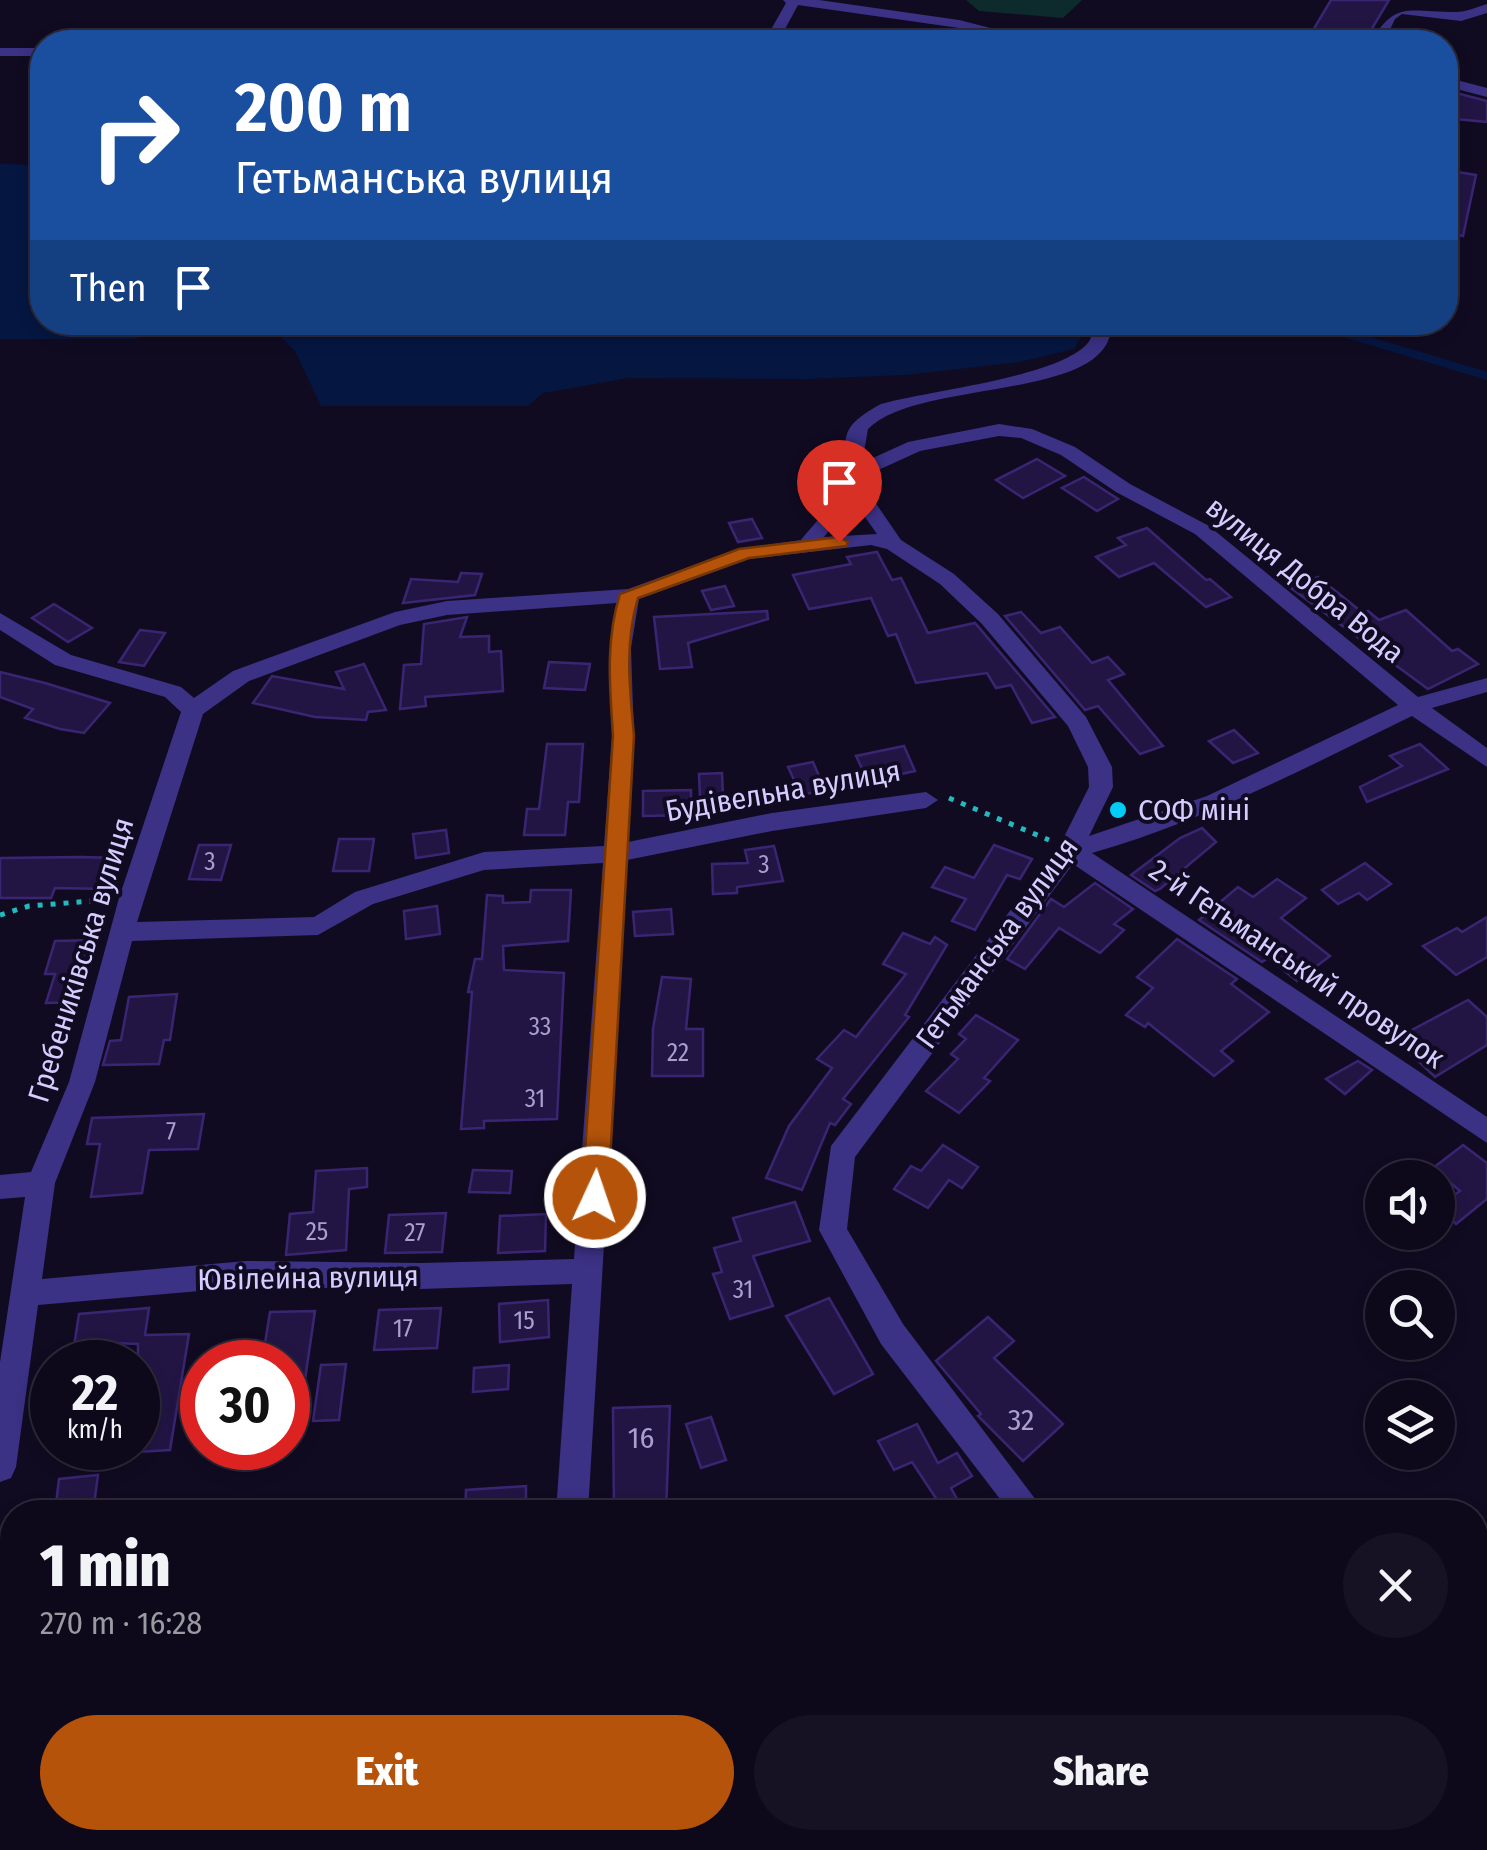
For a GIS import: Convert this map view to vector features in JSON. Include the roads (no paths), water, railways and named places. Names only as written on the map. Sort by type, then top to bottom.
[{"type":"street","points":[[777,30],[792,0],[985,30]]},
{"type":"street","points":[[1384,30],[1399,10],[1461,17],[1487,8]]},
{"type":"street","points":[[0,52],[30,52]]},
{"type":"street","points":[[1458,85],[1487,93]]},
{"type":"street","points":[[894,544],[853,480],[852,449],[863,422],[884,408],[1033,377],[1096,350],[1104,335]]},
{"type":"street","name":"вулиця Добра Вода","points":[[853,480],[916,446],[984,432],[1025,432],[1068,451],[1123,488],[1202,530],[1414,706],[1487,759]]},
{"type":"street","points":[[807,545],[853,480]]},
{"type":"street","points":[[0,620],[63,660],[173,692],[193,710],[241,676],[395,619],[447,608],[630,594],[746,553],[871,539],[894,544]]},
{"type":"street","name":"Гетьманська вулиця","points":[[894,544],[947,579],[990,619],[1078,722],[1100,766],[1101,787],[1070,850],[841,1154],[832,1230],[892,1334],[1020,1500]]},
{"type":"street","points":[[573,1500],[624,736],[618,663],[622,618],[630,594]]},
{"type":"street","points":[[1070,850],[1140,831],[1215,802],[1414,706],[1487,684]]},
{"type":"street","name":"Гребениківська вулиця","points":[[0,1464],[41,1183],[82,1082],[131,898],[193,710]]},
{"type":"street","name":"Будівельна вулиця","points":[[125,932],[318,926],[364,898],[484,860],[614,854],[772,822],[926,800]]},
{"type":"street","name":"2-й Гетьманський провулок","points":[[1070,850],[1487,1132]]},
{"type":"street","points":[[0,1187],[41,1183]]},
{"type":"street","name":"Ювілейна вулиця","points":[[26,1293],[246,1274],[421,1276],[590,1271]]},
{"type":"water","points":[[0,164],[30,165],[30,335],[144,335],[135,339],[0,339]]},
{"type":"water","points":[[278,335],[1082,335],[1074,349],[1020,362],[905,375],[808,379],[629,378],[543,393],[528,406],[321,406],[295,351]]},
{"type":"waterway","points":[[1350,335],[1487,376]]},
{"type":"place","name":"СОФ міні","points":[[1118,810]]}]
